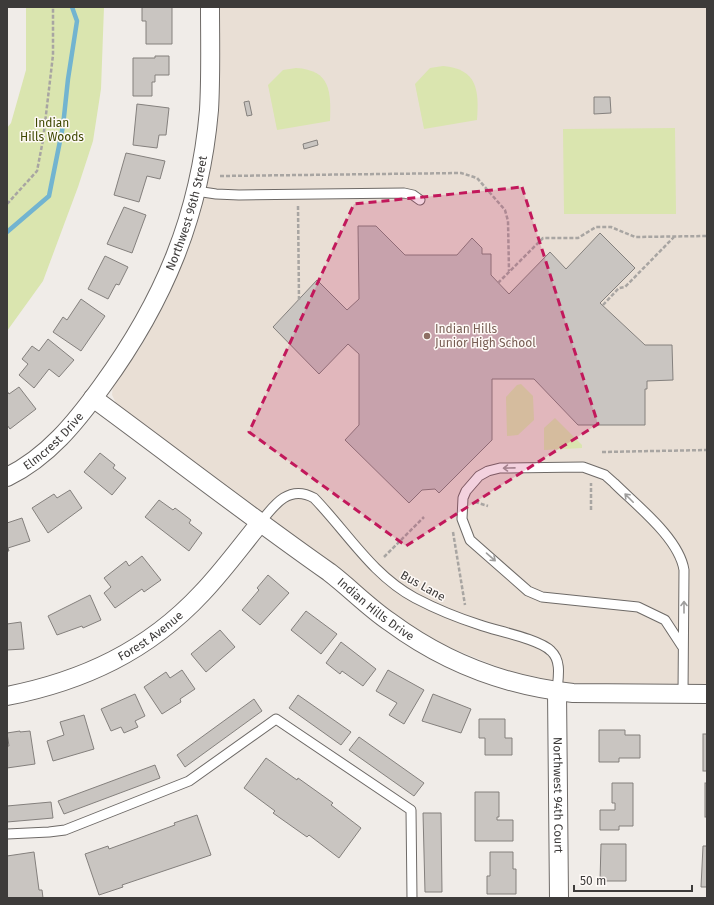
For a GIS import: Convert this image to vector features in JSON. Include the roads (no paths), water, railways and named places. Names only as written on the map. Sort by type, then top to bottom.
[{"type":"street","name":"Northwest 96th Street","points":[[93,398],[125,354],[168,277],[196,191],[209,110],[210,7]]},
{"type":"street","name":"Elmcrest Drive","points":[[7,477],[49,449],[65,434],[93,398]]},
{"type":"street","name":"Indian Hills Drive","points":[[93,398],[333,576],[389,622],[420,643],[454,661],[489,675],[525,685],[557,691],[573,693],[707,694]]},
{"type":"street","name":"Forest Avenue","points":[[7,696],[38,690],[71,680],[103,667],[133,650],[162,630],[202,594],[260,523]]},
{"type":"street","name":"Northwest 94th Court","points":[[557,691],[559,898]]},
{"type":"lane","points":[[196,191],[239,195],[404,193],[413,195],[420,200]]},
{"type":"lane","points":[[682,646],[665,620],[638,607],[542,597],[528,591],[470,540],[462,519],[463,498],[466,491],[479,476],[488,471],[500,468],[583,467],[605,475],[668,537],[683,560],[683,693]]},
{"type":"lane","name":"Bus Lane","points":[[260,523],[273,507],[286,496],[306,494],[314,498],[369,562],[385,578],[400,589],[458,617],[528,640],[551,650],[558,661],[557,691]]},
{"type":"lane","points":[[7,834],[65,830],[189,781],[276,719],[411,810],[412,898]]},
{"type":"waterway","points":[[7,232],[49,196],[63,126],[68,79],[77,21],[72,7]]},
{"type":"place","name":"Indian Hills Junior High School","points":[[427,336]]},
{"type":"park label","name":"Indian Hills Woods","points":[[52,130]]}]
